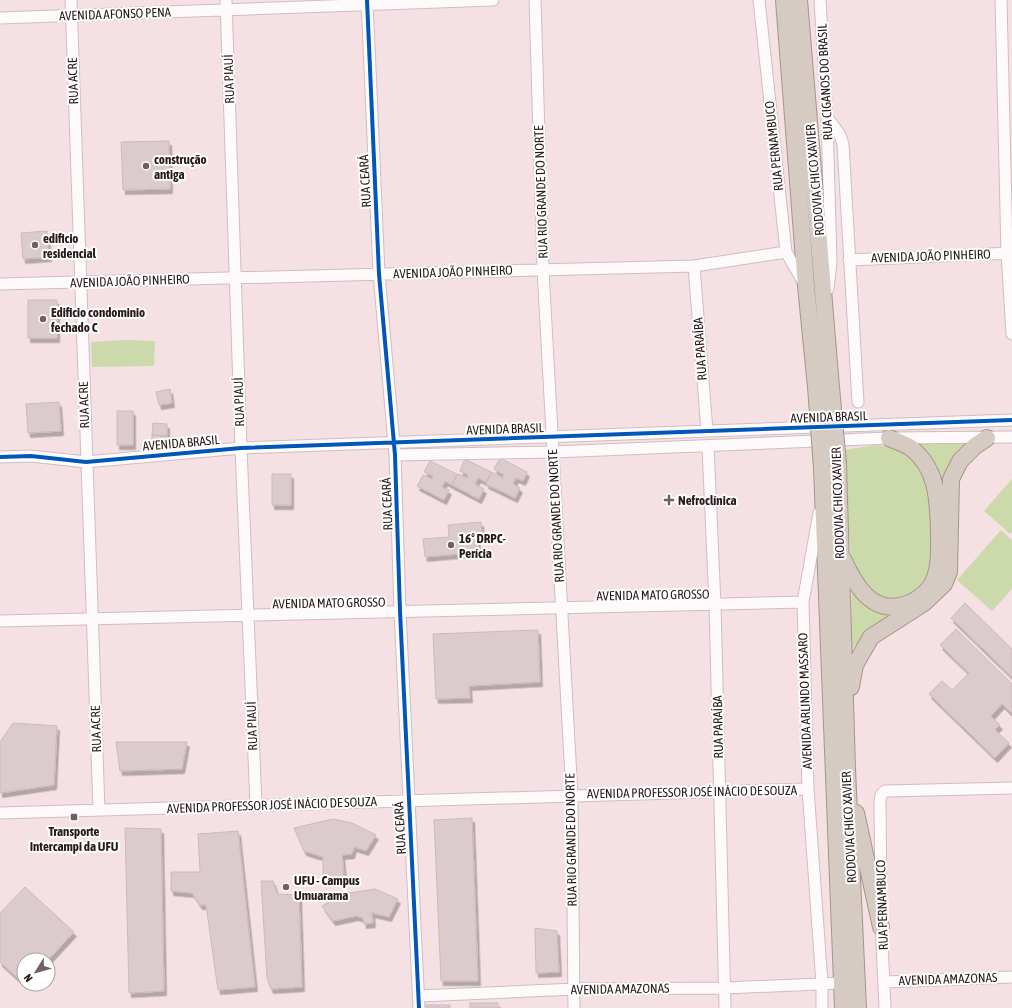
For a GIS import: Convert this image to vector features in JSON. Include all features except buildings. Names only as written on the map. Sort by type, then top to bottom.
[{"type":"highway","name":"RODOVIA CHICO XAVIER","points":[[784,0],[806,286],[824,387],[830,466],[840,553],[847,769],[858,1008]]},
{"type":"highway","name":"RODOVIA CHICO XAVIER","points":[[798,0],[826,308],[824,387]]},
{"type":"highway","points":[[840,553],[860,589],[872,601],[885,606],[900,607],[915,600],[926,592],[934,580],[939,552],[938,498],[935,482],[926,466],[910,448],[889,438]]},
{"type":"highway","points":[[845,716],[855,665],[869,640],[875,633],[924,603],[944,584],[949,572],[951,479],[960,460],[975,446],[987,438]]},
{"type":"highway","name":"RODOVIA CHICO XAVIER","points":[[830,466],[823,490],[843,1008]]},
{"type":"highway","points":[[847,769],[881,927]]},
{"type":"street","name":"RUA ACRE","points":[[71,0],[99,810]]},
{"type":"street","name":"AVENIDA AFONSO PENA","points":[[0,18],[226,5],[493,0]]},
{"type":"street","name":"RUA RIO GRANDE DO NORTE","points":[[535,0],[544,270],[554,452],[560,608],[572,796],[574,1008]]},
{"type":"street","name":"RUA PERNAMBUCO","points":[[759,0],[786,252],[806,286]]},
{"type":"street","name":"RUA CIGANOS DO BRASIL","points":[[820,0],[828,116],[832,262],[826,308]]},
{"type":"street","points":[[1001,0],[1012,334]]},
{"type":"street","name":"RUA CEARÁ","points":[[367,2],[379,274],[395,455],[400,611],[419,1008]]},
{"type":"street","name":"RUA PIAUÍ","points":[[226,5],[241,448],[256,805]]},
{"type":"street","points":[[828,116],[840,134],[843,144],[858,402]]},
{"type":"street","name":"AVENIDA JOÃO PINHEIRO","points":[[0,284],[694,266],[786,252]]},
{"type":"street","name":"AVENIDA JOÃO PINHEIRO","points":[[849,260],[1010,253]]},
{"type":"street","name":"RUA PARAÍBA","points":[[694,266],[706,431]]},
{"type":"street","name":"AVENIDA BRASIL","points":[[0,457],[31,456],[86,462],[241,448],[1012,420]]},
{"type":"street","name":"AVENIDA BRASIL","points":[[395,455],[554,452],[889,438],[1012,437]]},
{"type":"street","name":"RUA PARAÍBA","points":[[708,446],[715,604],[725,1008]]},
{"type":"street","name":"AVENIDA ARLINDO MASSARO","points":[[822,1008],[822,984],[808,789],[803,602],[823,490]]},
{"type":"street","name":"AVENIDA MATO GROSSO","points":[[0,621],[803,602]]},
{"type":"street","name":"RUA PERNAMBUCO","points":[[885,1008],[885,982],[881,927],[881,795],[885,791],[1012,788]]},
{"type":"street","name":"AVENIDA PROFESSOR JOSÉ INÁCIO DE SOUZA","points":[[0,813],[808,789]]},
{"type":"street","name":"AVENIDA AMAZONAS","points":[[885,982],[1012,977]]},
{"type":"street","name":"AVENIDA AMAZONAS","points":[[419,996],[574,989],[725,988],[842,983]]},
{"type":"green space","points":[[126,340],[155,341],[154,366],[92,367],[91,342]]},
{"type":"green space","points":[[975,441],[963,452],[955,463],[947,486],[947,562],[945,573],[940,583],[933,592],[916,606],[877,627],[850,651],[852,586],[872,606],[888,613],[896,613],[912,606],[920,599],[933,584],[941,569],[944,550],[945,525],[942,489],[938,476],[932,465],[911,443]]},
{"type":"green space","points":[[876,445],[903,448],[930,480],[932,565],[922,588],[902,600],[886,598],[867,589],[851,560],[843,450]]},
{"type":"green space","points":[[1012,479],[1012,532],[1010,534],[984,511]]},
{"type":"green space","points":[[1001,530],[1012,540],[1012,589],[992,611],[957,580]]},
{"type":"cycle path","points":[[367,0],[379,274],[395,455],[400,611],[419,1008]]},
{"type":"cycle path","points":[[0,457],[31,456],[86,462],[241,448],[1012,420]]},
{"type":"place","name":"construção antiga","points":[[146,166]]},
{"type":"place","name":"edificio residencial","points":[[35,245]]},
{"type":"place","name":"Edificio condominio fechado C","points":[[43,319]]},
{"type":"place","name":"Nefroclínica","points":[[669,500]]},
{"type":"place","name":"16° DRPC- Perícia","points":[[451,545]]},
{"type":"place","name":"Transporte Intercampi da UFU","points":[[74,817]]},
{"type":"place","name":"UFU - Campus Umuarama","points":[[286,887]]}]
